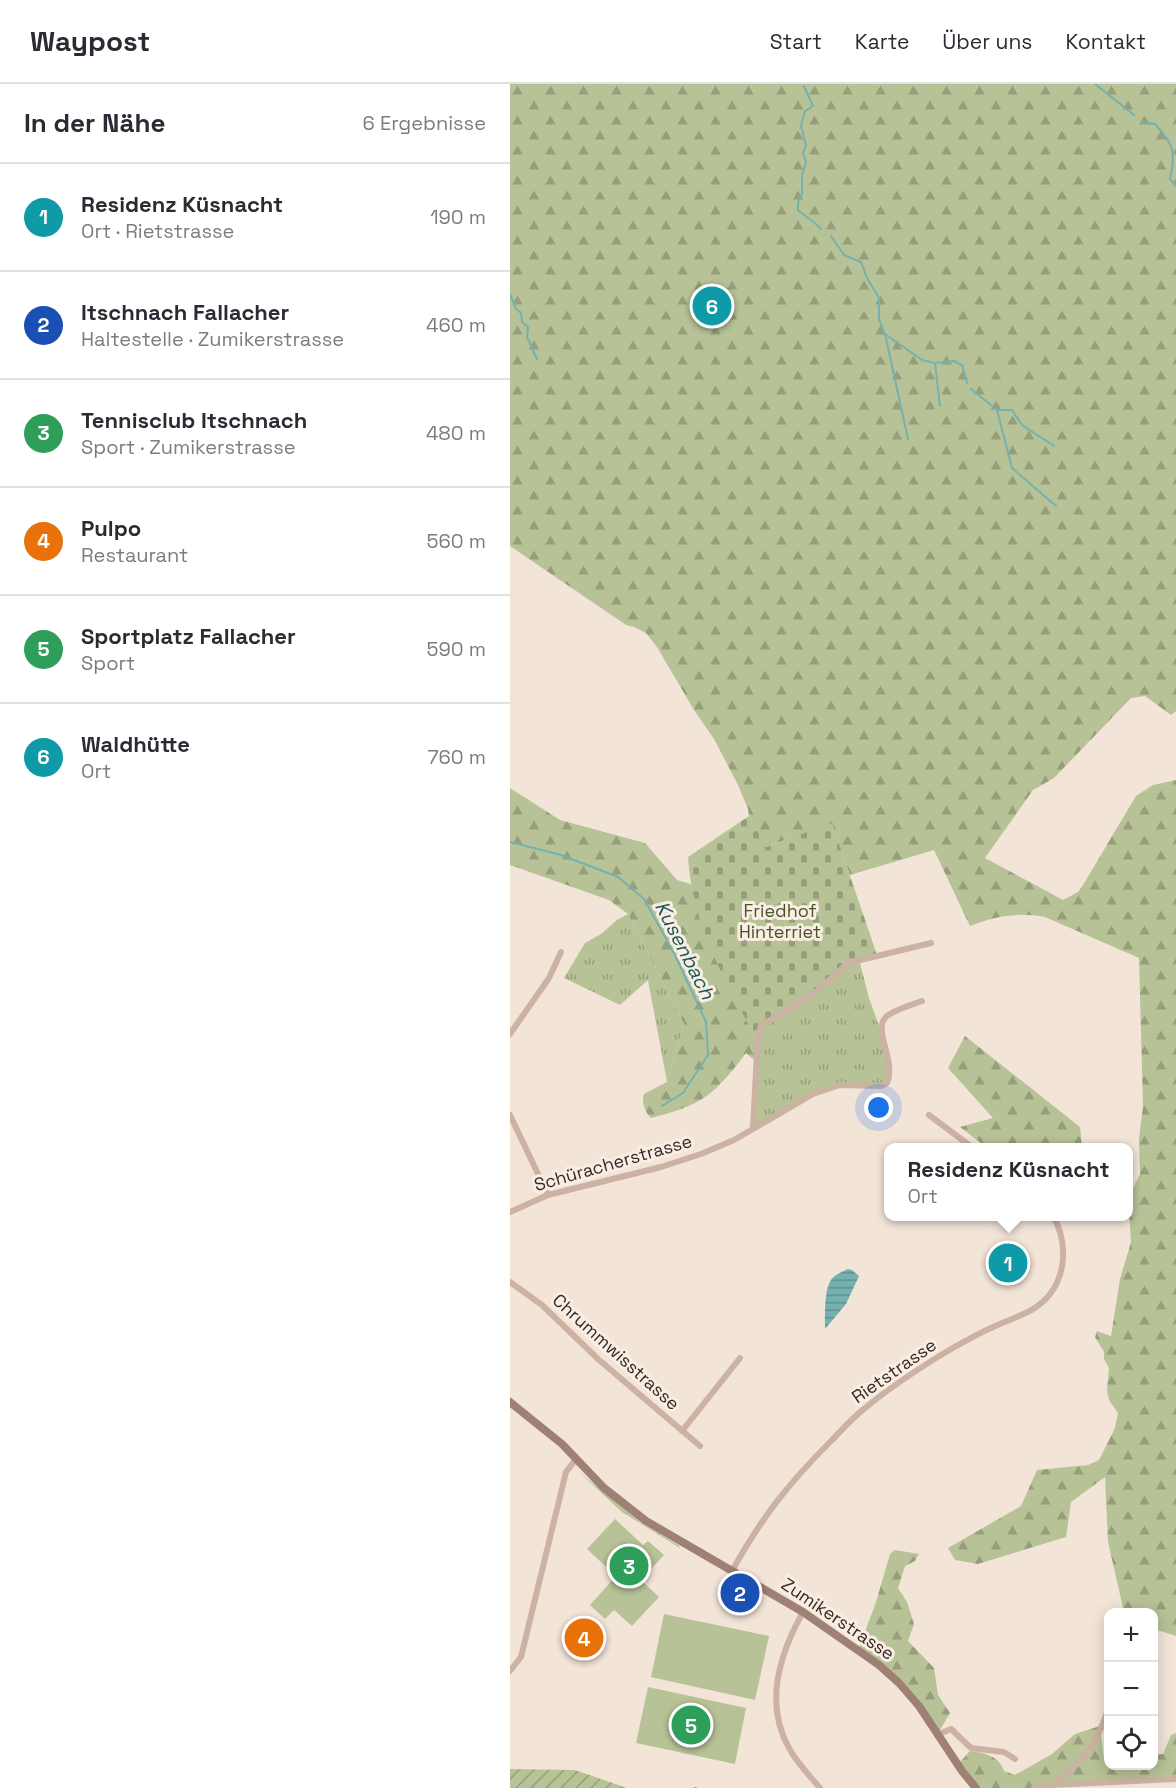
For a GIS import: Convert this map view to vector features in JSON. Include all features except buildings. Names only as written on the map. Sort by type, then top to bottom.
[{"type":"main road","name":"Zumikerstrasse","points":[[510,1401],[562,1444],[604,1488],[646,1521],[803,1612],[858,1648],[899,1683],[919,1706],[976,1788]]},
{"type":"street","points":[[753,1127],[758,1035],[761,1026],[816,991],[848,963],[931,943]]},
{"type":"street","points":[[510,1034],[549,978],[561,952]]},
{"type":"street","name":"Schüracherstrasse","points":[[510,1212],[548,1195],[661,1167],[734,1140],[813,1094],[840,1085],[881,1086],[887,1083],[891,1068],[881,1033],[882,1020],[888,1015],[922,1001]]},
{"type":"street","points":[[929,1114],[967,1143]]},
{"type":"street","points":[[510,1115],[548,1195]]},
{"type":"street","name":"Rietstrasse","points":[[732,1571],[761,1522],[782,1493],[863,1409],[950,1350],[990,1328],[1030,1311],[1051,1294],[1063,1262],[1061,1236],[1055,1221]]},
{"type":"street","name":"Chrummwisstrasse","points":[[510,1282],[542,1305],[598,1359],[700,1446]]},
{"type":"street","points":[[682,1431],[740,1358]]},
{"type":"street","points":[[510,1671],[521,1657],[566,1472],[576,1459]]},
{"type":"street","points":[[803,1612],[782,1658],[777,1675],[776,1693],[779,1720],[787,1746],[820,1788]]},
{"type":"street","points":[[1052,1785],[1081,1761],[1098,1739],[1106,1716]]},
{"type":"street","points":[[937,1735],[951,1729],[971,1748],[1004,1752],[1016,1760]]},
{"type":"street","points":[[1034,1788],[1052,1785],[1175,1781]]},
{"type":"green space","points":[[510,84],[1176,84],[1176,711],[1171,715],[1145,696],[1131,698],[1054,778],[1033,790],[985,858],[1063,900],[1078,892],[1083,885],[1136,796],[1153,785],[1176,780],[1176,1636],[1158,1630],[1158,1608],[1123,1608],[1108,1542],[1105,1477],[1071,1502],[1066,1537],[978,1564],[955,1560],[948,1548],[1021,1506],[1037,1470],[1088,1465],[1099,1460],[1115,1428],[1118,1413],[1109,1400],[1107,1390],[1109,1368],[1104,1359],[1104,1352],[1095,1337],[1097,1331],[1111,1336],[1120,1279],[1131,1242],[1130,1221],[1133,1221],[1133,1188],[1140,1174],[1139,1139],[1143,1106],[1139,958],[1045,917],[1007,916],[970,926],[934,850],[850,875],[832,824],[765,847],[749,816],[738,785],[714,739],[657,647],[646,633],[626,625],[510,546]]},
{"type":"green space","points":[[510,788],[560,820],[645,843],[677,880],[718,892],[761,1026],[757,1055],[753,1059],[746,1053],[723,1081],[702,1099],[681,1109],[651,1118],[647,1113],[643,1103],[644,1094],[667,1082],[684,1024],[628,914],[609,900],[510,865]]},
{"type":"green space","name":"Friedhof Hinterriet","points":[[749,816],[766,847],[832,823],[877,955],[848,963],[817,991],[765,1023],[758,1035],[751,1029],[710,946],[695,903],[688,857]]},
{"type":"green space","points":[[628,914],[684,1024],[667,1082],[648,980],[620,1005],[564,978],[585,943]]},
{"type":"green space","points":[[859,959],[869,998],[887,1048],[887,1083],[840,1085],[813,1094],[753,1127],[761,1027],[840,968]]},
{"type":"green space","points":[[965,1036],[1080,1127],[1082,1143],[981,1143],[960,1127],[993,1118],[948,1068]]},
{"type":"green space","points":[[578,1471],[641,1523],[680,1548],[622,1512]]},
{"type":"green space","points":[[615,1519],[643,1545],[648,1541],[664,1555],[641,1580],[659,1597],[632,1626],[614,1610],[605,1619],[590,1605],[616,1576],[587,1549]]},
{"type":"green space","points":[[895,1550],[919,1554],[915,1561],[905,1566],[898,1588],[907,1602],[914,1624],[908,1641],[934,1668],[938,1695],[950,1713],[937,1735],[919,1706],[859,1648],[890,1554]]},
{"type":"green space","points":[[664,1614],[769,1636],[755,1700],[651,1677]]},
{"type":"green space","points":[[648,1687],[746,1708],[735,1764],[636,1743]]},
{"type":"green space","points":[[1100,1726],[1104,1770],[1158,1770],[1158,1755],[1163,1754],[1171,1735],[1176,1733],[1176,1779],[1034,1788],[979,1788],[960,1762],[970,1751],[981,1753],[991,1756],[999,1762],[1004,1771],[1015,1775],[1052,1754],[1075,1734]]},
{"type":"green space","points":[[510,1769],[575,1770],[627,1788],[510,1788]]},
{"type":"water","points":[[848,1269],[859,1276],[846,1304],[825,1329],[825,1303],[829,1284],[834,1277]]},
{"type":"waterway","points":[[1095,84],[1134,115]]},
{"type":"waterway","points":[[804,86],[813,106],[805,111],[801,126],[806,145],[803,153],[806,162],[802,175],[802,194],[798,202],[798,210],[821,229]]},
{"type":"waterway","points":[[1141,122],[1155,124],[1170,144],[1173,155],[1170,179],[1176,186]]},
{"type":"waterway","points":[[831,236],[844,255],[861,262],[879,298],[879,320],[885,334],[922,360],[935,363],[954,361],[962,365],[967,383]]},
{"type":"waterway","points":[[510,294],[516,309],[521,313],[522,322],[528,327],[527,337],[537,359]]},
{"type":"waterway","points":[[885,334],[908,439]]},
{"type":"waterway","points":[[935,363],[940,406]]},
{"type":"waterway","points":[[971,389],[997,410],[1012,468],[1056,506]]},
{"type":"waterway","points":[[997,410],[1012,410],[1022,425],[1054,446]]},
{"type":"waterway","name":"Kusenbach","points":[[510,842],[561,855],[618,877],[644,899],[675,955],[706,1022],[708,1055],[683,1093],[662,1106]]},
{"type":"place","name":"Waldhütte","points":[[712,306]]},
{"type":"place","name":"Residenz Küsnacht","points":[[1008,1263]]},
{"type":"place","name":"Tennisclub Itschnach","points":[[629,1566]]},
{"type":"place","name":"Itschnach Fallacher","points":[[740,1593]]},
{"type":"place","name":"Pulpo","points":[[584,1638]]},
{"type":"place","name":"Sportplatz Fallacher","points":[[691,1725]]}]
